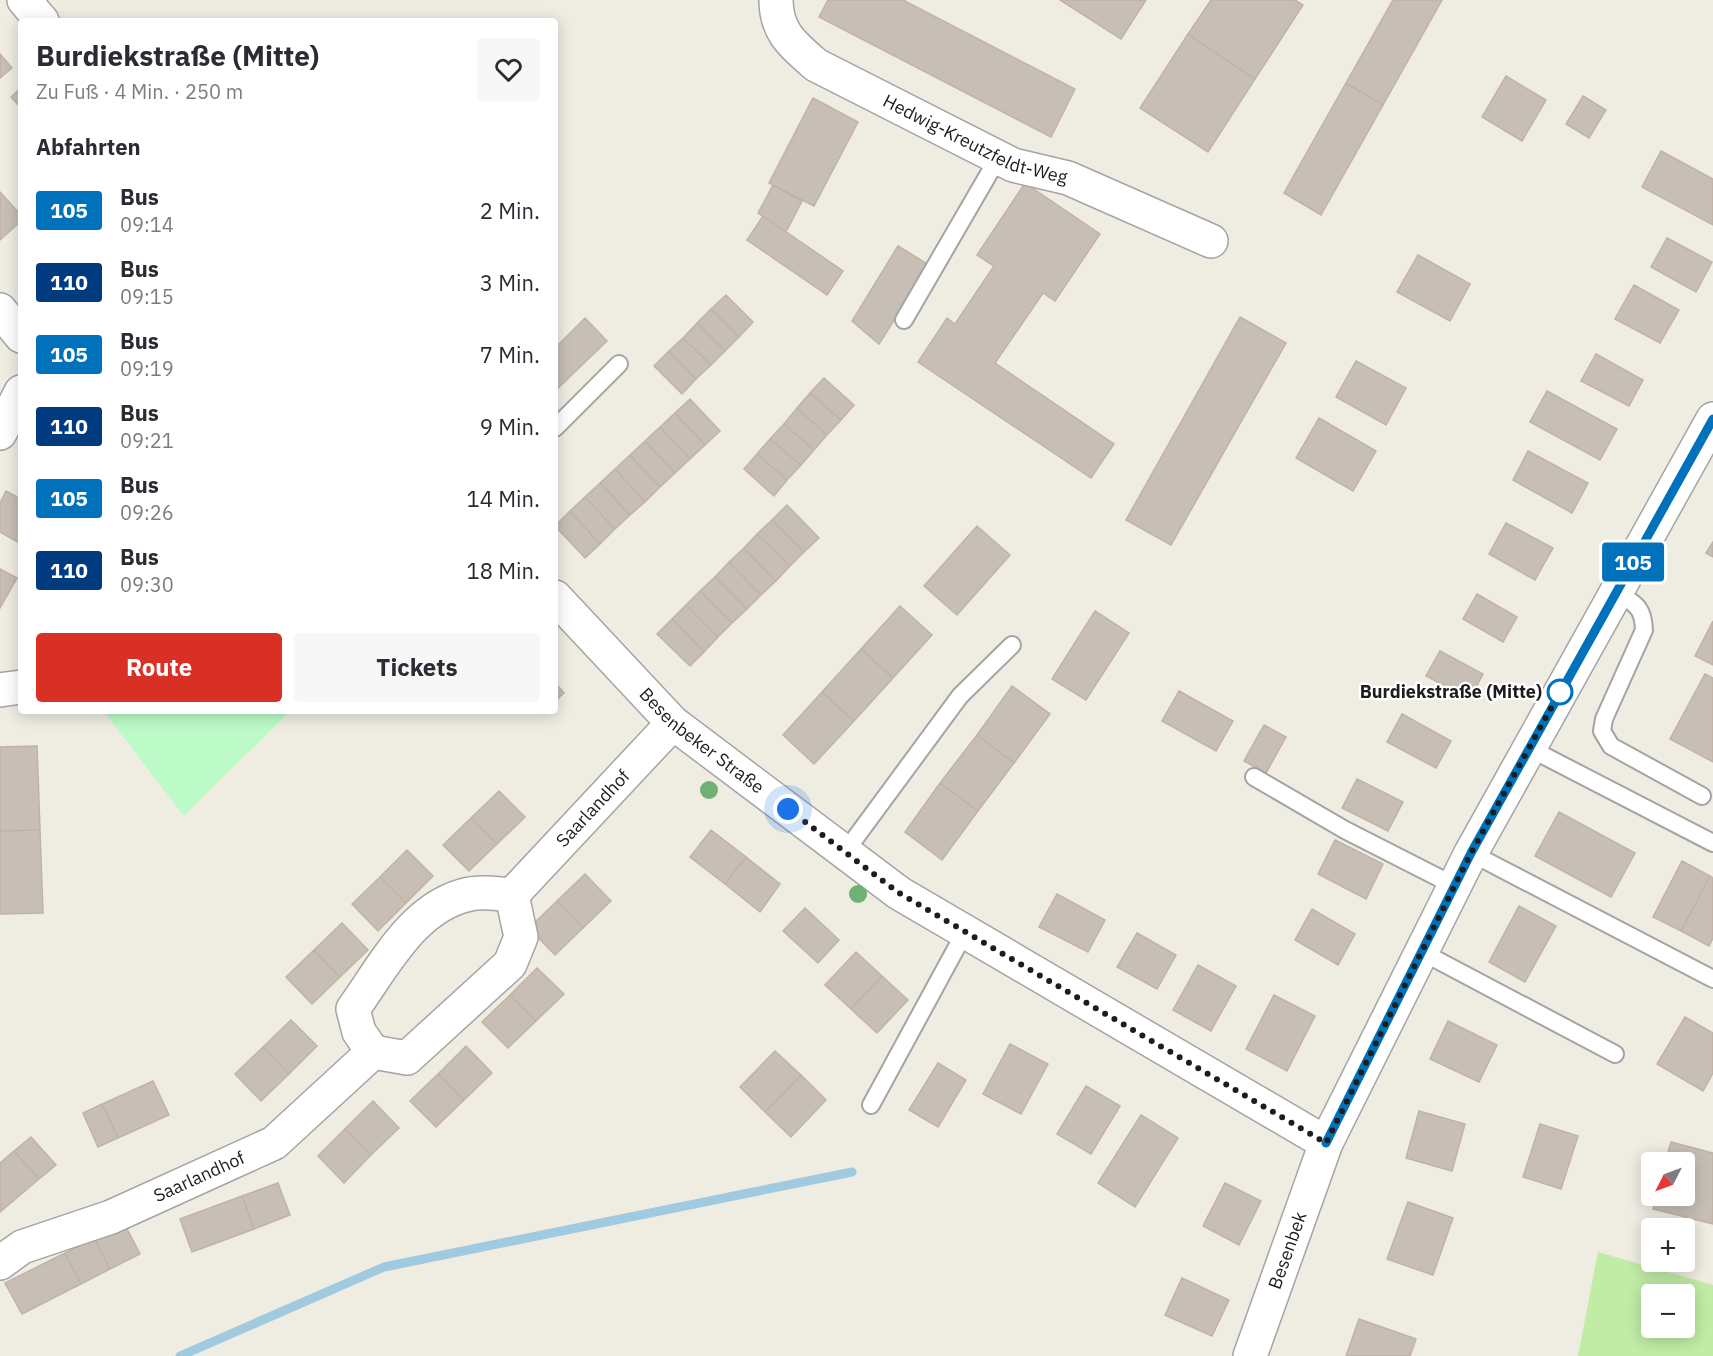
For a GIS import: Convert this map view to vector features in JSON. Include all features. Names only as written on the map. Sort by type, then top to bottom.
[{"type":"street","points":[[24,0],[39,18]]},
{"type":"street","name":"Hedwig-Kreutzfeldt-Weg","points":[[776,0],[776,16],[791,44],[816,65],[1013,165],[1068,178],[1211,241]]},
{"type":"street","points":[[0,310],[18,332]]},
{"type":"street","points":[[0,433],[18,398]]},
{"type":"street","name":"Besenbek","points":[[1250,1356],[1326,1143],[1471,853],[1713,419]]},
{"type":"street","name":"Besenbeker Straße","points":[[558,600],[673,723],[899,893],[1326,1143]]},
{"type":"street","points":[[0,690],[18,687]]},
{"type":"street","name":"Saarlandhof","points":[[512,895],[673,723]]},
{"type":"street","points":[[472,893],[512,895],[521,937],[510,964],[407,1058],[373,1052],[359,1032],[353,1009],[412,927],[444,902],[472,893]]},
{"type":"street","name":"Saarlandhof","points":[[0,1263],[22,1246],[111,1216],[274,1143],[373,1052]]},
{"type":"lane","points":[[904,320],[999,158]]},
{"type":"lane","points":[[558,425],[619,364]]},
{"type":"lane","points":[[1616,592],[1635,604],[1644,615],[1644,630],[1604,719],[1602,731],[1611,746],[1702,796]]},
{"type":"lane","points":[[845,852],[960,696],[1012,645]]},
{"type":"lane","points":[[1529,748],[1713,843]]},
{"type":"lane","points":[[1254,777],[1345,830],[1455,886]]},
{"type":"lane","points":[[1471,853],[1713,979]]},
{"type":"lane","points":[[872,1105],[965,932]]},
{"type":"lane","points":[[1422,952],[1615,1054]]},
{"type":"green space","points":[[106,714],[287,714],[184,816]]},
{"type":"green space","points":[[1598,1252],[1641,1264],[1641,1272],[1668,1272],[1713,1285],[1713,1356],[1578,1356]]},
{"type":"building","points":[[828,0],[903,0],[1075,89],[1051,137],[819,17]]},
{"type":"building","points":[[1060,0],[1146,0],[1121,39]]},
{"type":"building","points":[[1211,0],[1295,0],[1303,5],[1255,79],[1188,34]]},
{"type":"building","points":[[1393,0],[1442,0],[1383,105],[1346,83]]},
{"type":"building","points":[[1188,34],[1255,79],[1208,152],[1140,108]]},
{"type":"building","points":[[0,54],[12,68],[0,78]]},
{"type":"building","points":[[1506,76],[1546,100],[1522,141],[1482,117]]},
{"type":"building","points":[[1346,83],[1383,105],[1321,215],[1284,193]]},
{"type":"building","points":[[18,91],[18,105],[11,97]]},
{"type":"building","points":[[1583,96],[1606,110],[1589,138],[1566,124]]},
{"type":"building","points":[[813,98],[858,122],[814,206],[769,183]]},
{"type":"building","points":[[1661,151],[1713,179],[1713,225],[1642,187]]},
{"type":"building","points":[[1025,183],[1100,234],[1055,301],[1043,293],[995,363],[1114,444],[1091,478],[918,362],[947,318],[955,324],[994,266],[977,255]]},
{"type":"building","points":[[773,185],[802,201],[786,232],[758,213]]},
{"type":"building","points":[[0,192],[18,212],[18,224],[0,240]]},
{"type":"building","points":[[763,216],[843,271],[827,295],[747,240]]},
{"type":"building","points":[[1667,238],[1712,262],[1696,292],[1651,267]]},
{"type":"building","points":[[898,246],[929,265],[879,344],[852,321]]},
{"type":"building","points":[[1418,255],[1470,284],[1450,321],[1397,292]]},
{"type":"building","points":[[1634,285],[1679,310],[1660,343],[1615,319]]},
{"type":"building","points":[[726,295],[753,322],[739,337],[711,309]]},
{"type":"building","points":[[711,309],[739,337],[725,351],[697,323]]},
{"type":"building","points":[[1240,317],[1286,343],[1171,545],[1126,520]]},
{"type":"building","points":[[585,318],[607,341],[558,388],[558,345]]},
{"type":"building","points":[[697,323],[725,351],[711,365],[683,338]]},
{"type":"building","points":[[683,338],[711,365],[696,379],[669,351]]},
{"type":"building","points":[[669,351],[696,379],[682,394],[654,366]]},
{"type":"building","points":[[1596,354],[1643,380],[1629,406],[1581,381]]},
{"type":"building","points":[[1356,361],[1406,388],[1386,425],[1336,397]]},
{"type":"building","points":[[824,378],[854,405],[841,420],[810,393]]},
{"type":"building","points":[[1547,391],[1617,429],[1600,460],[1530,422]]},
{"type":"building","points":[[810,393],[841,420],[827,435],[797,408]]},
{"type":"building","points":[[690,399],[720,431],[705,445],[675,413]]},
{"type":"building","points":[[797,408],[827,435],[814,450],[784,424]]},
{"type":"building","points":[[675,413],[705,445],[690,459],[660,427]]},
{"type":"building","points":[[1319,418],[1376,451],[1353,491],[1296,458]]},
{"type":"building","points":[[784,424],[814,450],[801,465],[770,439]]},
{"type":"building","points":[[660,427],[690,459],[675,473],[645,441]]},
{"type":"building","points":[[770,439],[801,465],[787,480],[757,454]]},
{"type":"building","points":[[645,441],[675,473],[660,487],[630,455]]},
{"type":"building","points":[[1528,451],[1588,483],[1572,513],[1513,480]]},
{"type":"building","points":[[757,454],[787,480],[774,496],[744,469]]},
{"type":"building","points":[[630,455],[660,487],[645,502],[615,469]]},
{"type":"building","points":[[615,469],[645,502],[630,515],[600,483]]},
{"type":"building","points":[[600,483],[630,515],[615,529],[585,497]]},
{"type":"building","points":[[6,491],[18,497],[18,542],[0,532],[0,503]]},
{"type":"building","points":[[585,497],[615,529],[600,544],[570,511]]},
{"type":"building","points":[[787,505],[819,538],[804,552],[772,520]]},
{"type":"building","points":[[570,511],[600,544],[585,558],[558,529],[558,523]]},
{"type":"building","points":[[772,520],[804,552],[790,566],[757,534]]},
{"type":"building","points":[[1506,523],[1553,548],[1535,580],[1489,554]]},
{"type":"building","points":[[977,526],[1010,555],[957,615],[924,586]]},
{"type":"building","points":[[757,534],[790,566],[776,581],[744,548]]},
{"type":"building","points":[[1713,542],[1713,557],[1706,553]]},
{"type":"building","points":[[744,548],[776,581],[761,595],[729,562]]},
{"type":"building","points":[[729,562],[761,595],[747,609],[715,577]]},
{"type":"building","points":[[0,569],[17,578],[0,608]]},
{"type":"building","points":[[715,577],[747,609],[732,623],[700,591]]},
{"type":"building","points":[[700,591],[732,623],[718,637],[686,605]]},
{"type":"building","points":[[1477,594],[1517,617],[1503,642],[1463,619]]},
{"type":"building","points":[[686,605],[718,637],[704,652],[672,619]]},
{"type":"building","points":[[900,606],[932,635],[893,678],[861,649]]},
{"type":"building","points":[[1095,611],[1129,633],[1086,700],[1052,679]]},
{"type":"building","points":[[672,619],[704,652],[690,666],[657,634]]},
{"type":"building","points":[[1713,621],[1713,665],[1695,656]]},
{"type":"building","points":[[861,649],[893,678],[854,721],[822,692]]},
{"type":"building","points":[[1440,651],[1483,674],[1470,699],[1426,676]]},
{"type":"building","points":[[1705,674],[1713,678],[1713,762],[1670,739]]},
{"type":"building","points":[[558,686],[564,693],[558,698]]},
{"type":"building","points":[[1012,686],[1050,714],[1014,763],[977,735]]},
{"type":"building","points":[[1179,691],[1233,721],[1216,751],[1162,721]]},
{"type":"building","points":[[822,692],[854,721],[814,764],[783,735]]},
{"type":"building","points":[[1402,714],[1451,741],[1436,768],[1387,742]]},
{"type":"building","points":[[1264,725],[1286,737],[1266,773],[1244,761]]},
{"type":"building","points":[[977,735],[1014,763],[978,811],[940,783]]},
{"type":"building","points":[[37,746],[40,830],[0,831],[0,747]]},
{"type":"building","points":[[1357,779],[1403,802],[1388,831],[1342,808]]},
{"type":"building","points":[[940,783],[978,811],[942,860],[905,832]]},
{"type":"building","points":[[499,791],[525,817],[497,844],[471,818]]},
{"type":"building","points":[[1559,812],[1635,853],[1611,897],[1535,856]]},
{"type":"building","points":[[471,818],[497,844],[469,871],[443,845]]},
{"type":"building","points":[[40,830],[43,913],[0,914],[0,831]]},
{"type":"building","points":[[711,830],[746,857],[725,884],[690,857]]},
{"type":"building","points":[[1335,840],[1383,864],[1366,899],[1318,874]]},
{"type":"building","points":[[407,850],[433,876],[406,903],[380,877]]},
{"type":"building","points":[[746,857],[780,884],[760,912],[725,884]]},
{"type":"building","points":[[1682,861],[1710,876],[1681,931],[1653,917]]},
{"type":"building","points":[[585,874],[611,901],[583,928],[557,901]]},
{"type":"building","points":[[1710,876],[1713,878],[1713,938],[1709,946],[1681,931]]},
{"type":"building","points":[[380,877],[406,903],[378,931],[352,904]]},
{"type":"building","points":[[1057,894],[1105,920],[1088,952],[1039,927]]},
{"type":"building","points":[[557,901],[583,928],[555,955],[529,928]]},
{"type":"building","points":[[1519,906],[1556,926],[1525,982],[1489,962]]},
{"type":"building","points":[[805,908],[839,940],[818,963],[783,931]]},
{"type":"building","points":[[1312,909],[1355,934],[1338,965],[1295,940]]},
{"type":"building","points":[[342,923],[368,950],[340,977],[314,950]]},
{"type":"building","points":[[1137,933],[1176,955],[1157,989],[1117,967]]},
{"type":"building","points":[[314,950],[340,977],[312,1004],[286,977]]},
{"type":"building","points":[[856,952],[882,976],[851,1009],[825,985]]},
{"type":"building","points":[[1198,965],[1236,986],[1211,1031],[1173,1010]]},
{"type":"building","points":[[537,968],[564,994],[536,1021],[510,995]]},
{"type":"building","points":[[882,976],[908,1000],[877,1033],[851,1009]]},
{"type":"building","points":[[510,995],[536,1021],[508,1048],[482,1022]]},
{"type":"building","points":[[1274,995],[1315,1016],[1287,1071],[1246,1049]]},
{"type":"building","points":[[1685,1017],[1713,1033],[1713,1073],[1703,1091],[1657,1064]]},
{"type":"building","points":[[291,1020],[317,1046],[289,1074],[263,1047]]},
{"type":"building","points":[[1448,1021],[1497,1045],[1479,1082],[1430,1059]]},
{"type":"building","points":[[1010,1044],[1048,1064],[1021,1114],[983,1094]]},
{"type":"building","points":[[466,1046],[492,1073],[464,1100],[438,1074]]},
{"type":"building","points":[[263,1047],[289,1074],[261,1101],[235,1074]]},
{"type":"building","points":[[775,1051],[801,1075],[765,1112],[740,1087]]},
{"type":"building","points":[[938,1063],[966,1080],[938,1127],[909,1110]]},
{"type":"building","points":[[438,1074],[464,1100],[436,1127],[410,1101]]},
{"type":"building","points":[[801,1075],[826,1100],[791,1137],[765,1112]]},
{"type":"building","points":[[153,1081],[169,1115],[118,1138],[102,1104]]},
{"type":"building","points":[[1086,1086],[1120,1106],[1091,1154],[1057,1134]]},
{"type":"building","points":[[373,1101],[399,1128],[371,1155],[345,1129]]},
{"type":"building","points":[[102,1104],[118,1138],[98,1147],[83,1113]]},
{"type":"building","points":[[1419,1111],[1465,1124],[1452,1171],[1406,1158]]},
{"type":"building","points":[[1141,1115],[1178,1138],[1135,1207],[1098,1183]]},
{"type":"building","points":[[1540,1124],[1578,1136],[1561,1189],[1523,1177]]},
{"type":"building","points":[[345,1129],[371,1155],[344,1183],[318,1156]]},
{"type":"building","points":[[31,1137],[56,1165],[39,1179],[14,1151]]},
{"type":"building","points":[[1671,1142],[1713,1153],[1713,1224],[1653,1209],[1654,1206],[1695,1206],[1695,1152],[1668,1152]]},
{"type":"building","points":[[14,1151],[39,1179],[0,1212],[0,1163]]},
{"type":"building","points":[[278,1183],[290,1215],[254,1229],[242,1196]]},
{"type":"building","points":[[1225,1183],[1261,1201],[1239,1245],[1203,1226]]},
{"type":"building","points":[[242,1196],[254,1229],[192,1252],[180,1219]]},
{"type":"building","points":[[1408,1202],[1453,1218],[1433,1275],[1387,1259]]},
{"type":"building","points":[[124,1223],[140,1254],[110,1269],[94,1238]]},
{"type":"building","points":[[94,1238],[110,1269],[81,1284],[65,1253]]},
{"type":"building","points":[[65,1253],[81,1284],[22,1314],[5,1283]]},
{"type":"building","points":[[1182,1278],[1229,1300],[1212,1336],[1165,1315]]},
{"type":"building","points":[[1359,1319],[1416,1339],[1410,1356],[1346,1356]]},
{"type":"waterway","points":[[180,1356],[384,1267],[852,1172]]},
{"type":"bus line","name":"105","points":[[1326,1143],[1471,853],[1713,419]]},
{"type":"place","name":"Burdiekstraße (Mitte)","points":[[1560,692]]},
{"type":"route","points":[[788,809],[899,893],[1326,1143],[1471,853],[1560,692]]}]
